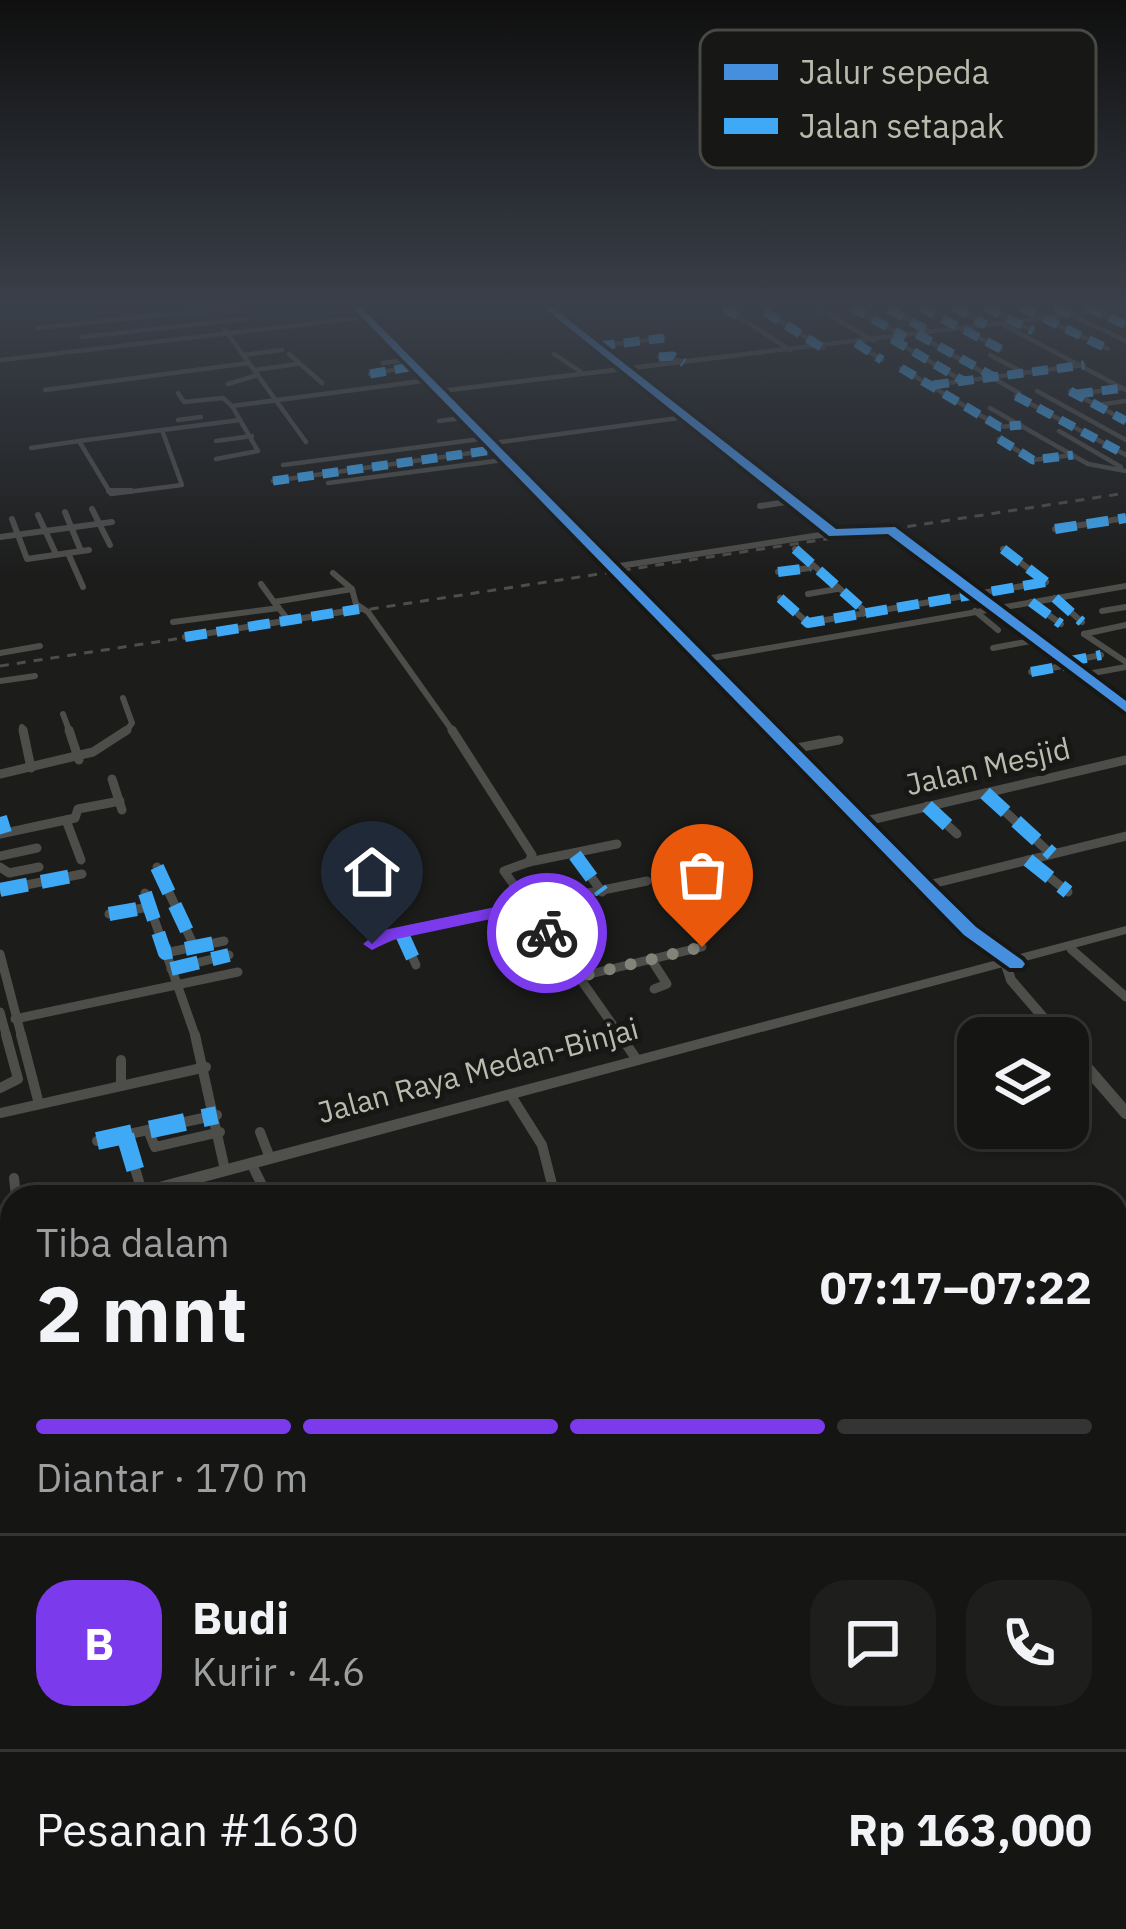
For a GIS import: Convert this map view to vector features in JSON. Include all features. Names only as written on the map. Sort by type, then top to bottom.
[{"type":"highway","name":"Jalan Raya Medan-Binjai","points":[[179,1185],[1126,932]]},
{"type":"highway","name":"Jalan Raya Medan-Binjai","points":[[175,1185],[513,1099],[1126,932]]},
{"type":"street","points":[[181,397],[185,402],[225,398],[251,436],[257,452],[216,459]]},
{"type":"street","points":[[232,406],[292,397]]},
{"type":"street","points":[[447,397],[970,931],[1044,1017]]},
{"type":"street","points":[[662,397],[833,532]]},
{"type":"street","points":[[951,397],[1000,427],[1022,425]]},
{"type":"street","points":[[1023,397],[1126,455]]},
{"type":"street","points":[[1048,397],[1126,440]]},
{"type":"street","points":[[1082,397],[1126,421]]},
{"type":"street","points":[[276,399],[306,442]]},
{"type":"street","points":[[1097,405],[1126,401]]},
{"type":"street","points":[[991,408],[1088,464],[1126,471]]},
{"type":"street","points":[[439,421],[469,417]]},
{"type":"street","points":[[283,464],[686,417]]},
{"type":"street","points":[[31,448],[162,430],[202,418]]},
{"type":"street","points":[[178,420],[241,420]]},
{"type":"street","points":[[605,429],[615,440]]},
{"type":"street","points":[[79,441],[111,494],[121,496],[182,485],[162,430]]},
{"type":"street","points":[[1059,431],[1126,471]]},
{"type":"street","points":[[217,442],[251,436]]},
{"type":"street","points":[[998,439],[1033,460],[1073,455]]},
{"type":"street","points":[[272,481],[370,468],[493,443]]},
{"type":"street","points":[[328,483],[511,459]]},
{"type":"street","points":[[370,468],[376,477]]},
{"type":"street","points":[[340,472],[346,481]]},
{"type":"street","points":[[760,506],[793,501]]},
{"type":"street","points":[[92,509],[110,545]]},
{"type":"street","points":[[12,520],[27,559],[85,550],[65,512]]},
{"type":"street","points":[[38,515],[56,554]]},
{"type":"street","points":[[1055,529],[1126,518]]},
{"type":"street","points":[[0,537],[112,522]]},
{"type":"street","points":[[612,567],[833,532],[891,530],[1126,708]]},
{"type":"street","points":[[795,549],[810,568],[868,614]]},
{"type":"street","points":[[808,623],[1046,582],[1003,549]]},
{"type":"street","points":[[68,553],[82,586]]},
{"type":"street","points":[[778,572],[810,568]]},
{"type":"street","points":[[333,573],[352,590],[359,609]]},
{"type":"street","points":[[261,584],[289,621]]},
{"type":"street","points":[[808,594],[837,589]]},
{"type":"street","points":[[706,659],[1124,589]]},
{"type":"street","points":[[173,622],[352,590]]},
{"type":"street","points":[[780,598],[825,639]]},
{"type":"street","points":[[1055,598],[1082,622]]},
{"type":"street","points":[[1031,602],[1061,624]]},
{"type":"street","points":[[1102,611],[1126,607]]},
{"type":"street","points":[[185,637],[359,609],[368,612],[482,773],[532,854],[530,862]]},
{"type":"street","points":[[974,611],[998,630]]},
{"type":"street","points":[[1126,626],[1084,634],[1126,664]]},
{"type":"street","points":[[1112,628],[1126,638]]},
{"type":"street","points":[[994,648],[1036,640]]},
{"type":"street","points":[[0,653],[40,646]]},
{"type":"street","points":[[1031,672],[1101,655]]},
{"type":"street","points":[[1082,675],[1126,664]]},
{"type":"street","points":[[0,678],[20,672]]},
{"type":"street","points":[[0,678],[35,676]]},
{"type":"street","points":[[0,774],[79,760],[129,731],[132,723],[123,698]]},
{"type":"street","points":[[63,714],[79,760]]},
{"type":"street","points":[[22,727],[31,768]]},
{"type":"street","points":[[792,749],[839,740]]},
{"type":"street","name":"Jalan Mesjid","points":[[862,822],[1126,760]]},
{"type":"street","points":[[0,817],[3,833],[76,817],[78,808],[121,806],[112,779]]},
{"type":"street","points":[[985,793],[1052,854]]},
{"type":"street","points":[[927,806],[957,834]]},
{"type":"street","points":[[66,820],[81,860]]},
{"type":"street","points":[[924,886],[1126,836]]},
{"type":"street","points":[[617,844],[504,870],[637,1060]]},
{"type":"street","points":[[0,856],[38,848]]},
{"type":"street","points":[[575,854],[602,892]]},
{"type":"street","points":[[1028,860],[1068,892]]},
{"type":"street","points":[[0,867],[8,873],[39,867]]},
{"type":"street","points":[[158,867],[194,946]]},
{"type":"street","points":[[0,890],[82,874]]},
{"type":"street","points":[[372,944],[401,932],[647,881]]},
{"type":"street","points":[[145,893],[206,1067],[225,1170]]},
{"type":"street","points":[[109,914],[149,907]]},
{"type":"street","points":[[401,932],[416,965]]},
{"type":"street","points":[[165,953],[224,941]]},
{"type":"street","points":[[578,977],[702,947]]},
{"type":"street","points":[[1070,949],[1126,997]]},
{"type":"street","points":[[0,954],[39,1104]]},
{"type":"street","points":[[171,969],[229,955]]},
{"type":"street","points":[[651,959],[667,984],[653,989]]},
{"type":"street","points":[[15,1019],[238,972]]},
{"type":"street","points":[[0,1012],[5,1045],[18,1079],[0,1088]]},
{"type":"street","points":[[121,1060],[121,1086]]},
{"type":"street","points":[[0,1113],[206,1067]]},
{"type":"street","points":[[1089,1070],[1125,1111]]},
{"type":"street","points":[[513,1099],[542,1145],[551,1185]]},
{"type":"street","points":[[97,1141],[217,1115]]},
{"type":"street","points":[[148,1130],[154,1147],[220,1132]]},
{"type":"street","points":[[260,1132],[266,1185]]},
{"type":"street","points":[[124,1135],[135,1185]]},
{"type":"street","points":[[14,1178],[15,1185]]},
{"type":"railway","points":[[0,666],[1126,493]]},
{"type":"marked path","points":[[950,397],[1000,427],[1021,425]]},
{"type":"marked path","points":[[1018,397],[1126,455]]},
{"type":"marked path","points":[[1081,397],[1126,421]]},
{"type":"marked path","points":[[999,439],[1033,460],[1073,455]]},
{"type":"marked path","points":[[273,481],[499,449]]},
{"type":"marked path","points":[[1055,529],[1126,518]]},
{"type":"marked path","points":[[795,549],[867,613]]},
{"type":"marked path","points":[[1003,549],[1046,582]]},
{"type":"marked path","points":[[778,572],[810,568]]},
{"type":"marked path","points":[[780,598],[808,623],[1046,582]]},
{"type":"marked path","points":[[1055,598],[1082,622]]},
{"type":"marked path","points":[[1031,602],[1061,624]]},
{"type":"marked path","points":[[185,637],[359,609]]},
{"type":"marked path","points":[[1065,662],[1101,655]]},
{"type":"marked path","points":[[1031,672],[1069,665]]},
{"type":"marked path","points":[[985,793],[1052,854]]},
{"type":"marked path","points":[[927,806],[957,834]]},
{"type":"marked path","points":[[0,817],[5,833]]},
{"type":"marked path","points":[[575,855],[602,892]]},
{"type":"marked path","points":[[1028,860],[1068,892]]},
{"type":"marked path","points":[[157,867],[194,946]]},
{"type":"marked path","points":[[0,890],[82,874]]},
{"type":"marked path","points":[[145,893],[165,953],[224,941]]},
{"type":"marked path","points":[[109,914],[149,907]]},
{"type":"marked path","points":[[401,932],[416,965]]},
{"type":"marked path","points":[[171,969],[229,955]]},
{"type":"marked path","points":[[97,1141],[217,1115]]},
{"type":"marked path","points":[[125,1135],[140,1185]]},
{"type":"cycle path","points":[[444,397],[924,886],[970,931],[1016,964]]},
{"type":"cycle path","points":[[661,397],[833,533],[891,530],[1126,708]]},
{"type":"way so far","points":[[547,933],[578,977],[702,947]]},
{"type":"route","points":[[372,944],[386,935],[529,905],[547,933]]}]
